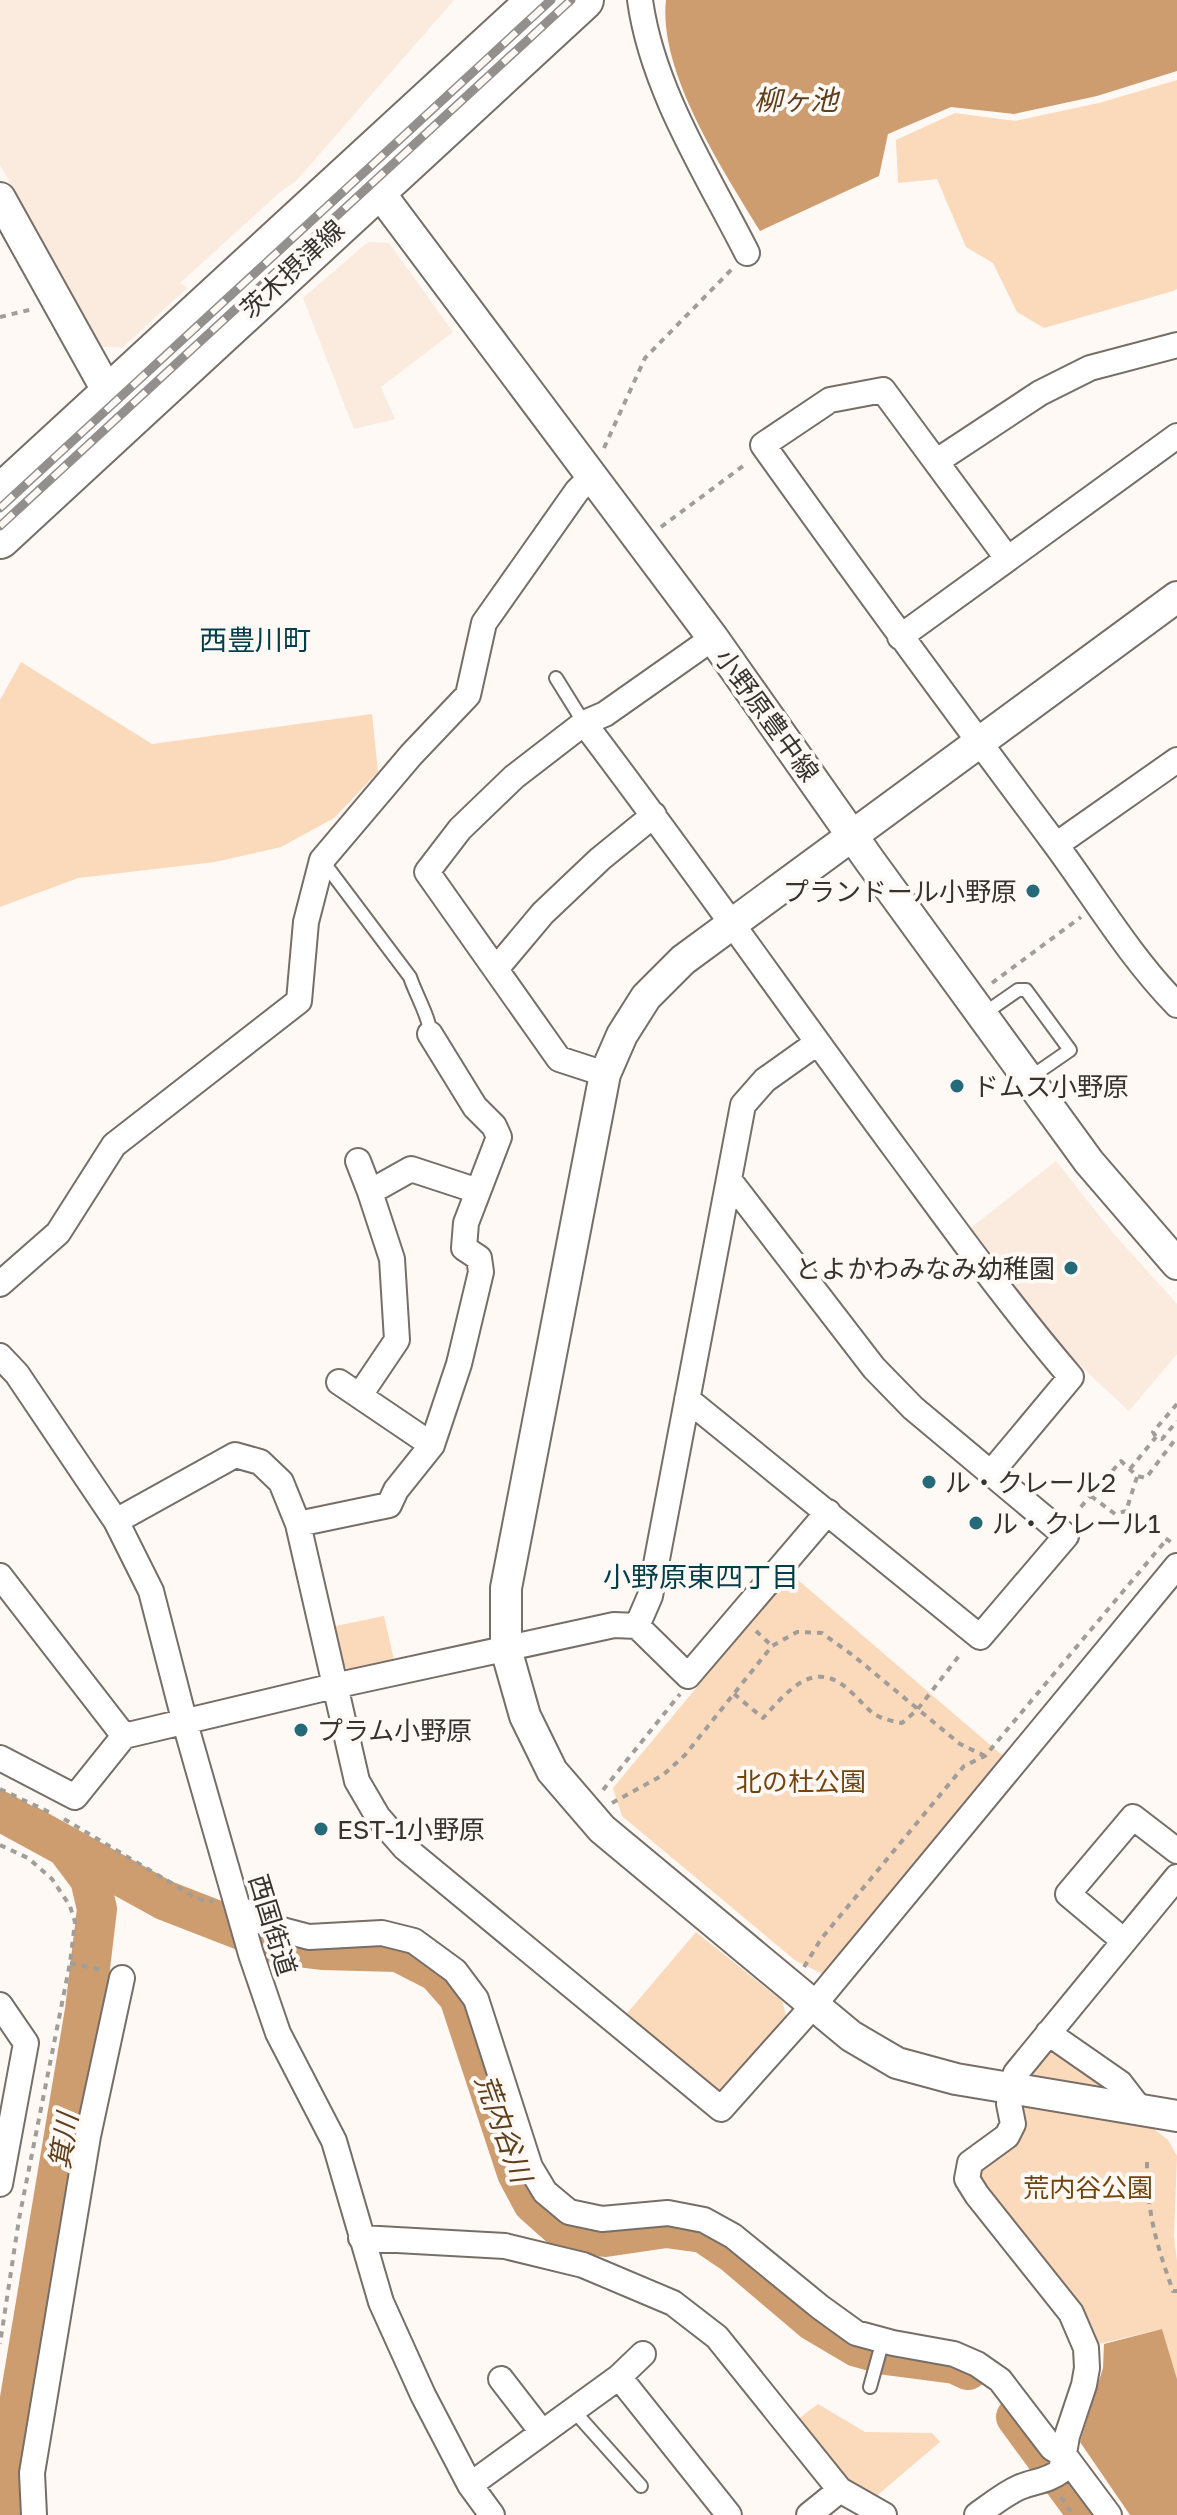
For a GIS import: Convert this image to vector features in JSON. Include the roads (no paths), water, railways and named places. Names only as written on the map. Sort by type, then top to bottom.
[{"type":"main road","name":"茨木摂津線","points":[[0,539],[368,177],[537,0]]},
{"type":"main road","name":"茨木摂津線","points":[[0,494],[109,394],[584,0]]},
{"type":"street","points":[[640,0],[663,88],[747,253]]},
{"type":"street","name":"小野原豊中線","points":[[368,177],[713,638],[1089,1162],[1177,1264]]},
{"type":"street","points":[[0,198],[109,394]]},
{"type":"street","points":[[937,461],[1040,393],[1090,368],[1177,345]]},
{"type":"street","points":[[1007,558],[883,390],[830,400],[763,445],[1097,905],[1177,1005]]},
{"type":"street","points":[[900,637],[1177,436]]},
{"type":"street","points":[[0,1284],[58,1233],[114,1145],[299,1001],[306,922],[322,860],[411,755],[468,695],[484,623],[577,491],[592,476]]},
{"type":"street","points":[[1174,2116],[956,2079],[897,2063],[851,2036],[813,2006],[602,1829],[552,1771],[525,1716],[506,1649],[506,1588],[605,1074],[622,1035],[646,997],[683,960],[732,923],[1177,597]]},
{"type":"street","points":[[605,1074],[559,1059],[427,872],[460,829],[514,777],[584,723],[605,714],[713,638]]},
{"type":"street","points":[[584,723],[1020,1317],[1071,1377],[990,1474]]},
{"type":"street","points":[[1056,845],[1173,772]]},
{"type":"street","points":[[496,969],[543,913],[600,859],[654,815]]},
{"type":"street","points":[[298,1524],[389,1505],[396,1490],[432,1445],[459,1364],[481,1272],[479,1258],[464,1248],[466,1223],[499,1137],[494,1126],[440,1073],[430,1034]]},
{"type":"street","points":[[637,1626],[650,1596],[743,1105],[765,1080],[817,1043]]},
{"type":"street","points":[[358,1161],[392,1259],[397,1340],[360,1395]]},
{"type":"street","points":[[370,1192],[411,1169],[478,1191]]},
{"type":"street","points":[[687,1399],[980,1637],[1066,1536],[913,1408],[874,1368],[730,1181]]},
{"type":"street","name":"西国街道","points":[[0,1356],[17,1374],[116,1521],[151,1591],[251,1954],[278,2033],[334,2141],[361,2238],[387,2315],[423,2395],[470,2485],[492,2515]]},
{"type":"street","points":[[339,1382],[432,1445]]},
{"type":"street","points":[[116,1521],[235,1455],[260,1462],[281,1482],[298,1524],[357,1781],[378,1817],[405,1848],[721,2109],[813,2006],[1177,1566]]},
{"type":"street","points":[[0,1758],[75,1797],[124,1736],[614,1625],[637,1626],[688,1676],[828,1512]]},
{"type":"street","points":[[0,1576],[124,1736]]},
{"type":"street","points":[[1124,1941],[1068,1894],[1133,1817],[1177,1851]]},
{"type":"street","points":[[977,2515],[1001,2497],[1058,2469],[1087,2368],[1086,2348],[1071,2313],[977,2195],[967,2179],[970,2163],[1007,2136],[1013,2124],[1009,2104],[1018,2089],[1016,2073],[1177,1877]]},
{"type":"street","points":[[239,1908],[271,1927],[309,1937],[382,1933],[414,1941],[455,1971],[476,1999],[530,2167],[545,2192],[569,2212],[602,2219],[668,2213],[704,2220],[733,2236],[820,2307],[879,2350],[954,2354],[977,2364],[1000,2380],[1052,2448],[1058,2469],[1109,2515]]},
{"type":"street","points":[[34,2515],[32,2473],[88,2136],[122,1978]]},
{"type":"street","points":[[0,2005],[26,2043],[0,2184]]},
{"type":"street","points":[[1048,2033],[1120,2083],[1140,2109]]},
{"type":"street","points":[[361,2238],[505,2246],[583,2265],[673,2303],[717,2337],[840,2490],[884,2515]]},
{"type":"street","points":[[470,2485],[619,2377],[643,2354]]},
{"type":"street","points":[[619,2377],[729,2515]]},
{"type":"street","points":[[501,2379],[542,2432]]},
{"type":"street","points":[[809,2515],[840,2490]]},
{"type":"lane","points":[[556,678],[584,723]]},
{"type":"lane","points":[[322,860],[405,969],[431,1025],[430,1034]]},
{"type":"lane","points":[[982,1015],[1018,990],[1026,990],[1070,1050],[1028,1079]]},
{"type":"lane","points":[[870,2387],[879,2350]]},
{"type":"lane","points":[[573,2410],[641,2486]]},
{"type":"water","name":"柳ヶ池","points":[[666,0],[1177,0],[1177,71],[1097,96],[1014,114],[951,107],[888,134],[879,176],[760,231],[712,150],[682,89],[666,28]]},
{"type":"water","points":[[1162,2329],[1177,2379],[1177,2515],[1130,2515],[1080,2442],[1103,2368],[1104,2344]]},
{"type":"waterway","name":"箕川","points":[[0,1811],[66,1847],[90,1879],[97,1909],[85,2010],[5,2488],[10,2515]]},
{"type":"waterway","name":"荒内谷川","points":[[30,1826],[164,1900],[280,1945],[322,1950],[398,1952],[437,1972],[459,1997],[517,2173],[533,2203],[560,2227],[605,2237],[666,2228],[703,2233],[734,2254],[813,2321],[857,2347],[886,2355],[955,2364],[968,2370]]},
{"type":"waterway","name":"荒内谷川","points":[[1016,2417],[1088,2515]]},
{"type":"railway","points":[[0,508],[551,0]]},
{"type":"railway","points":[[0,526],[571,0]]},
{"type":"place","name":"プランドール小野原","points":[[1033,891]]},
{"type":"place","name":"ドムス小野原","points":[[957,1086]]},
{"type":"place","name":"とよかわみなみ幼稚園","points":[[1071,1268]]},
{"type":"place","name":"ル・クレール2","points":[[929,1482]]},
{"type":"place","name":"ル・クレール1","points":[[976,1523]]},
{"type":"place","name":"プラム小野原","points":[[301,1730]]},
{"type":"place","name":"EST-1小野原","points":[[321,1829]]},
{"type":"district","name":"西豊川町","points":[[255,639]]},
{"type":"district","name":"小野原東四丁目","points":[[701,1576]]},
{"type":"park label","name":"北の杜公園","points":[[801,1781]]},
{"type":"park label","name":"荒内谷公園","points":[[1088,2187]]}]
